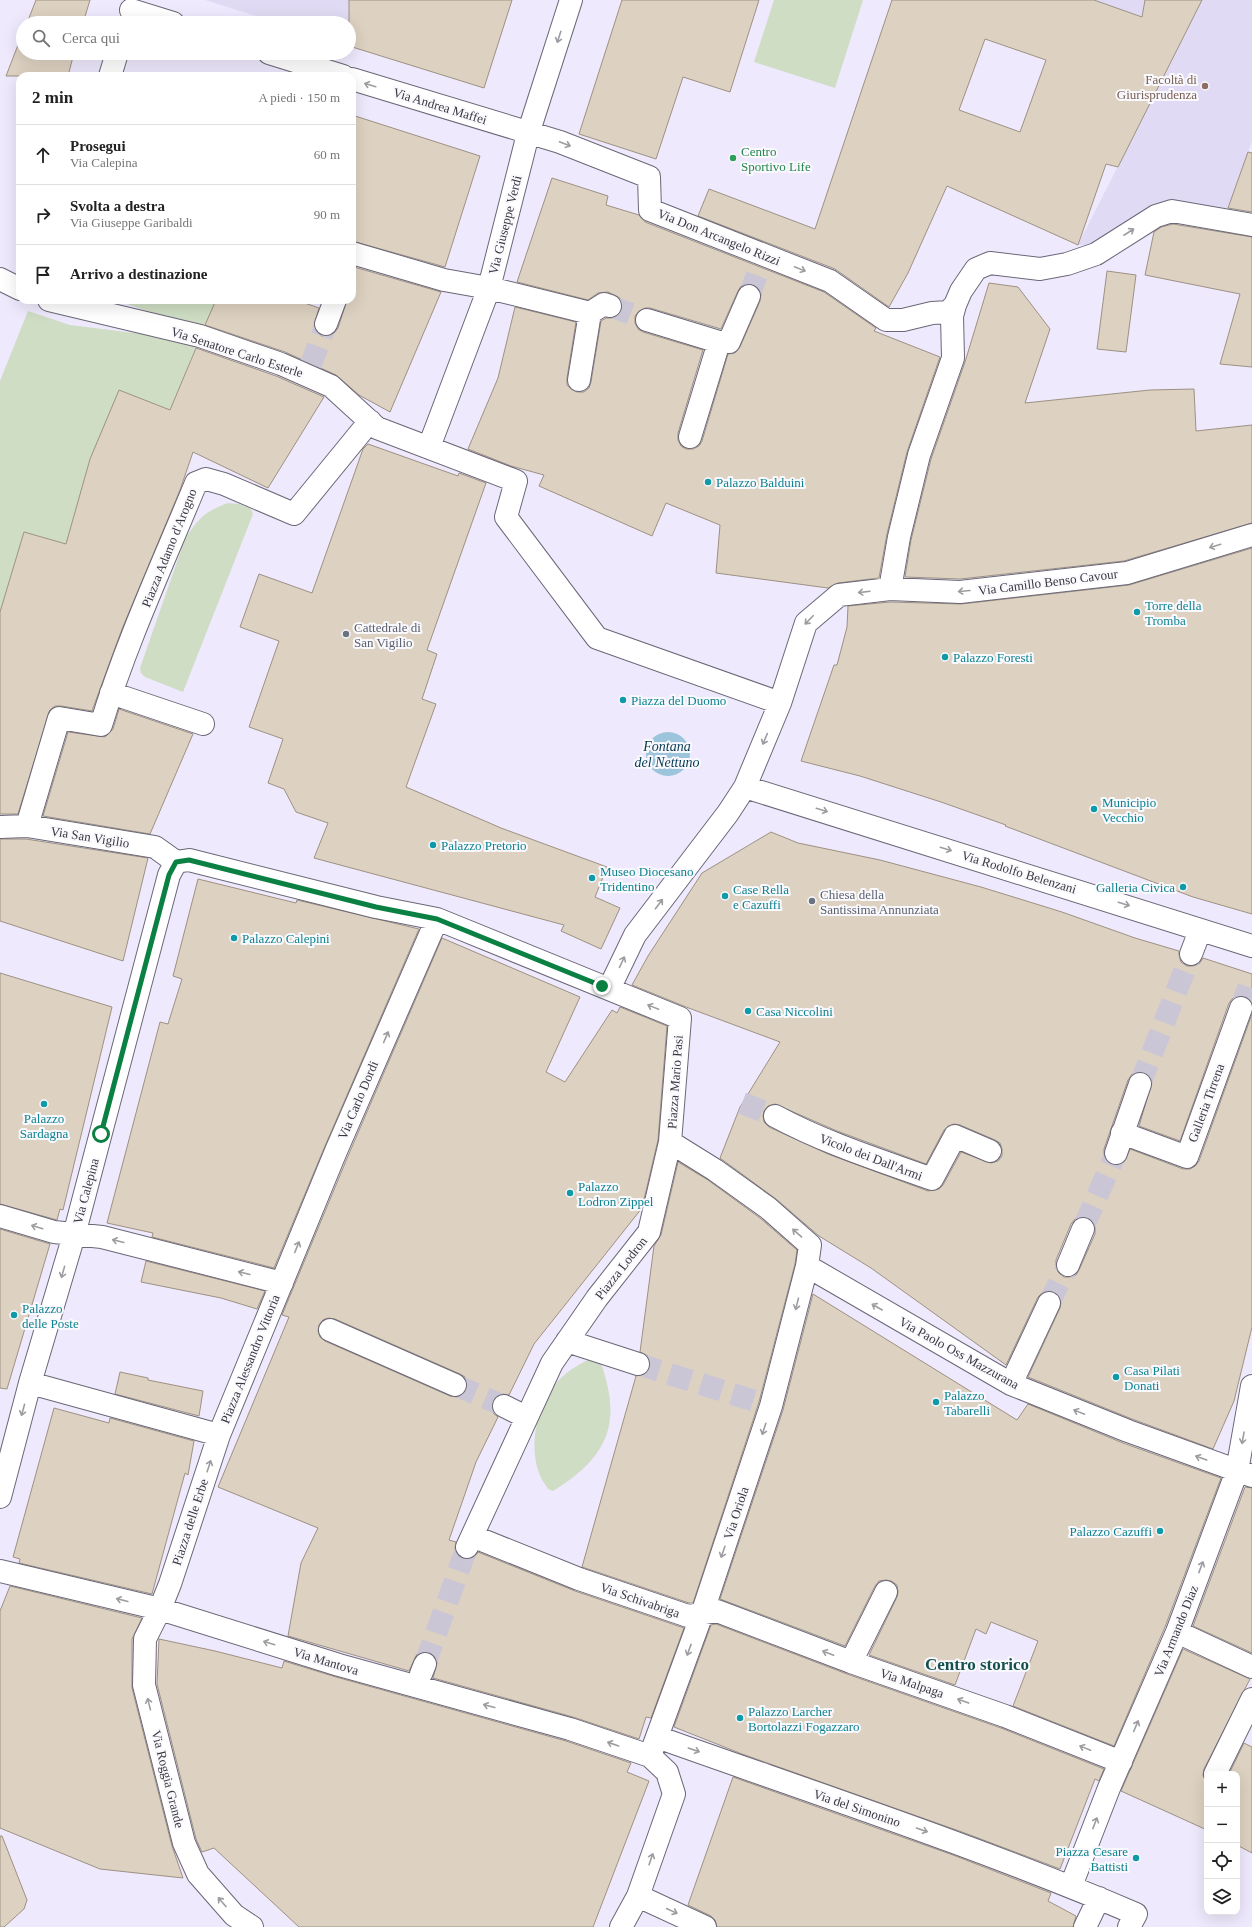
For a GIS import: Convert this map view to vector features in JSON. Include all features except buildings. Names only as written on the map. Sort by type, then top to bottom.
[{"type":"street","name":"Via Giuseppe Verdi","points":[[429,447],[489,288],[528,134],[571,0]]},
{"type":"street","points":[[131,11],[148,16]]},
{"type":"street","points":[[111,72],[115,60]]},
{"type":"street","points":[[292,60],[330,72]]},
{"type":"street","name":"Via Andrea Maffei","points":[[356,80],[528,134]]},
{"type":"street","name":"Via Don Arcangelo Rizzi","points":[[528,134],[560,142],[649,177],[650,210],[763,258],[830,281],[886,320],[902,320],[932,313],[948,312],[955,305]]},
{"type":"street","points":[[890,589],[899,537],[919,455],[953,358],[952,316],[961,291],[976,269],[990,263],[1040,269],[1067,264],[1096,254],[1156,216],[1172,212],[1252,225]]},
{"type":"street","points":[[356,254],[444,280],[600,310],[579,380]]},
{"type":"street","points":[[0,279],[16,287]]},
{"type":"street","points":[[647,320],[719,342],[729,342],[749,296]]},
{"type":"street","name":"Via Senatore Carlo Esterle","points":[[66,304],[200,336],[281,364],[308,370],[331,386],[370,421]]},
{"type":"street","points":[[326,324],[334,304]]},
{"type":"street","points":[[690,437],[719,342]]},
{"type":"street","points":[[176,862],[189,860],[376,907],[437,919],[609,989],[635,935],[728,814],[744,786],[780,703],[597,638],[506,517],[516,481],[377,428],[370,421]]},
{"type":"street","name":"Piazza Adamo d'Arogno","points":[[111,693],[196,483],[206,479],[224,484],[294,514],[370,421]]},
{"type":"street","name":"Via Camillo Benso Cavour","points":[[780,703],[806,623],[839,595],[890,589],[960,592],[1127,573],[1252,535]]},
{"type":"street","points":[[27,826],[59,718],[101,725],[111,693],[203,724]]},
{"type":"street","name":"Via Rodolfo Belenzani","points":[[744,786],[1252,946]]},
{"type":"street","name":"Via San Vigilio","points":[[0,826],[27,826],[155,847],[176,862]]},
{"type":"street","name":"Via Calepina","points":[[0,1497],[30,1383],[74,1235],[169,875],[176,862]]},
{"type":"street","name":"Via Carlo Dordi","points":[[282,1283],[340,1143],[437,919]]},
{"type":"street","name":"Piazza Mario Pasi","points":[[609,989],[680,1018],[670,1142],[715,1170],[768,1208],[810,1245],[807,1266]]},
{"type":"street","name":"Galleria Tirrena","points":[[1140,1084],[1119,1143],[1187,1157],[1241,1008]]},
{"type":"street","name":"Vicolo dei Dall'Armi","points":[[775,1116],[798,1128],[851,1150],[932,1179],[955,1136],[990,1151]]},
{"type":"street","name":"Piazza Lodron","points":[[579,1579],[469,1541],[552,1363],[597,1298],[650,1232],[670,1142]]},
{"type":"street","points":[[0,1216],[54,1232],[102,1237],[282,1283]]},
{"type":"street","points":[[1068,1265],[1083,1229]]},
{"type":"street","name":"Via Paolo Oss Mazzurana","points":[[807,1266],[1011,1384],[1128,1431],[1245,1473]]},
{"type":"street","name":"Via Oriola","points":[[653,1747],[702,1614],[807,1266]]},
{"type":"street","name":"Piazza Alessandro Vittoria","points":[[219,1435],[282,1283]]},
{"type":"street","points":[[1011,1384],[1049,1303]]},
{"type":"street","points":[[330,1330],[455,1385]]},
{"type":"street","points":[[567,1341],[638,1364]]},
{"type":"street","points":[[30,1383],[219,1435]]},
{"type":"street","name":"Via Armando Diaz","points":[[1064,1883],[1121,1762],[1245,1473],[1252,1386]]},
{"type":"street","points":[[504,1406],[526,1417]]},
{"type":"street","name":"Piazza delle Erbe","points":[[160,1609],[219,1435]]},
{"type":"street","name":"Via Mantova","points":[[0,1571],[160,1609],[338,1665],[570,1729],[653,1747]]},
{"type":"street","name":"Via Schivabriga","points":[[579,1579],[688,1616],[702,1614]]},
{"type":"street","points":[[852,1662],[886,1592]]},
{"type":"street","name":"Via Roggia Grande","points":[[160,1609],[145,1639],[144,1685],[184,1843],[198,1874],[234,1915],[252,1927]]},
{"type":"street","name":"Via Malpaga","points":[[702,1614],[717,1611],[852,1662],[1005,1716],[1121,1762]]},
{"type":"street","points":[[1177,1632],[1252,1666]]},
{"type":"street","points":[[1216,1771],[1252,1699]]},
{"type":"street","points":[[621,1927],[638,1896],[674,1794],[667,1772],[653,1747]]},
{"type":"street","name":"Via del Simonino","points":[[653,1747],[972,1848],[1064,1883]]},
{"type":"street","points":[[1064,1883],[1136,1914],[1129,1927]]},
{"type":"street","points":[[638,1896],[705,1927]]},
{"type":"street","points":[[1086,1927],[1100,1898]]},
{"type":"shaded area","points":[[205,0],[512,0],[484,88],[356,48],[356,16],[256,16]]},
{"type":"shaded area","name":"Facoltà di Giurisprudenza","points":[[1094,0],[1252,0],[1252,141],[1228,209],[1177,203],[1094,245],[1078,245],[1186,32]]},
{"type":"green space","points":[[774,0],[863,0],[835,88],[754,62]]},
{"type":"green space","points":[[127,304],[218,304],[209,332]]},
{"type":"green space","points":[[28,311],[70,325],[198,341],[170,410],[119,390],[108,418],[121,466],[91,455],[66,544],[24,532],[0,612],[0,381]]},
{"type":"green space","points":[[228,503],[239,504],[251,509],[253,514],[183,692],[145,677],[141,673],[140,668],[185,539],[203,516],[213,509]]},
{"type":"green space","points":[[595,1356],[599,1358],[610,1400],[610,1419],[606,1435],[599,1450],[588,1464],[572,1478],[553,1491],[548,1489],[542,1479],[536,1461],[535,1437],[537,1424],[545,1400],[559,1380],[580,1364]]},
{"type":"water","name":"Fontana del Nettuno","points":[[672,732],[677,733],[684,738],[689,745],[689,763],[684,770],[677,775],[664,776],[659,775],[652,770],[647,763],[646,750],[647,745],[652,738],[659,733]]},
{"type":"tunnel","points":[[749,296],[762,261]]},
{"type":"tunnel","points":[[610,306],[647,320]]},
{"type":"tunnel","points":[[310,367],[326,324]]},
{"type":"tunnel","points":[[1140,1084],[1191,954]]},
{"type":"tunnel","points":[[1241,1008],[1252,977]]},
{"type":"tunnel","points":[[742,1103],[775,1116]]},
{"type":"tunnel","points":[[1084,1226],[1116,1153]]},
{"type":"tunnel","points":[[1049,1303],[1068,1265]]},
{"type":"tunnel","points":[[638,1364],[761,1403]]},
{"type":"tunnel","points":[[455,1385],[504,1406]]},
{"type":"tunnel","points":[[425,1664],[467,1547]]},
{"type":"place","name":"Facoltà di Giurisprudenza","points":[[1205,86]]},
{"type":"place","name":"Centro Sportivo Life","points":[[733,158]]},
{"type":"place","name":"Palazzo Balduini","points":[[708,482]]},
{"type":"place","name":"Torre della Tromba","points":[[1137,612]]},
{"type":"place","name":"Cattedrale di San Vigilio","points":[[346,634]]},
{"type":"place","name":"Palazzo Foresti","points":[[945,657]]},
{"type":"place","name":"Piazza del Duomo","points":[[623,700]]},
{"type":"place","name":"Municipio Vecchio","points":[[1094,809]]},
{"type":"place","name":"Palazzo Pretorio","points":[[433,845]]},
{"type":"place","name":"Museo Diocesano Tridentino","points":[[592,878]]},
{"type":"place","name":"Galleria Civica","points":[[1183,887]]},
{"type":"place","name":"Case Rella e Cazuffi","points":[[725,896]]},
{"type":"place","name":"Chiesa della Santissima Annunziata","points":[[812,901]]},
{"type":"place","name":"Palazzo Calepini","points":[[234,938]]},
{"type":"place","name":"Casa Niccolini","points":[[748,1011]]},
{"type":"place","name":"Palazzo Sardagna","points":[[44,1104]]},
{"type":"place","name":"Palazzo Lodron Zippel","points":[[570,1193]]},
{"type":"place","name":"Palazzo delle Poste","points":[[14,1315]]},
{"type":"place","name":"Casa Pilati Donati","points":[[1116,1377]]},
{"type":"place","name":"Palazzo Tabarelli","points":[[936,1402]]},
{"type":"place","name":"Palazzo Cazuffi","points":[[1160,1531]]},
{"type":"place","name":"Palazzo Larcher Bortolazzi Fogazzaro","points":[[740,1718]]},
{"type":"place","name":"Piazza Cesare Battisti","points":[[1136,1858]]},
{"type":"district","name":"Centro storico","points":[[977,1664]]},
{"type":"route","points":[[101,1134],[169,875],[176,862],[189,860],[376,907],[437,919],[602,986]]}]
